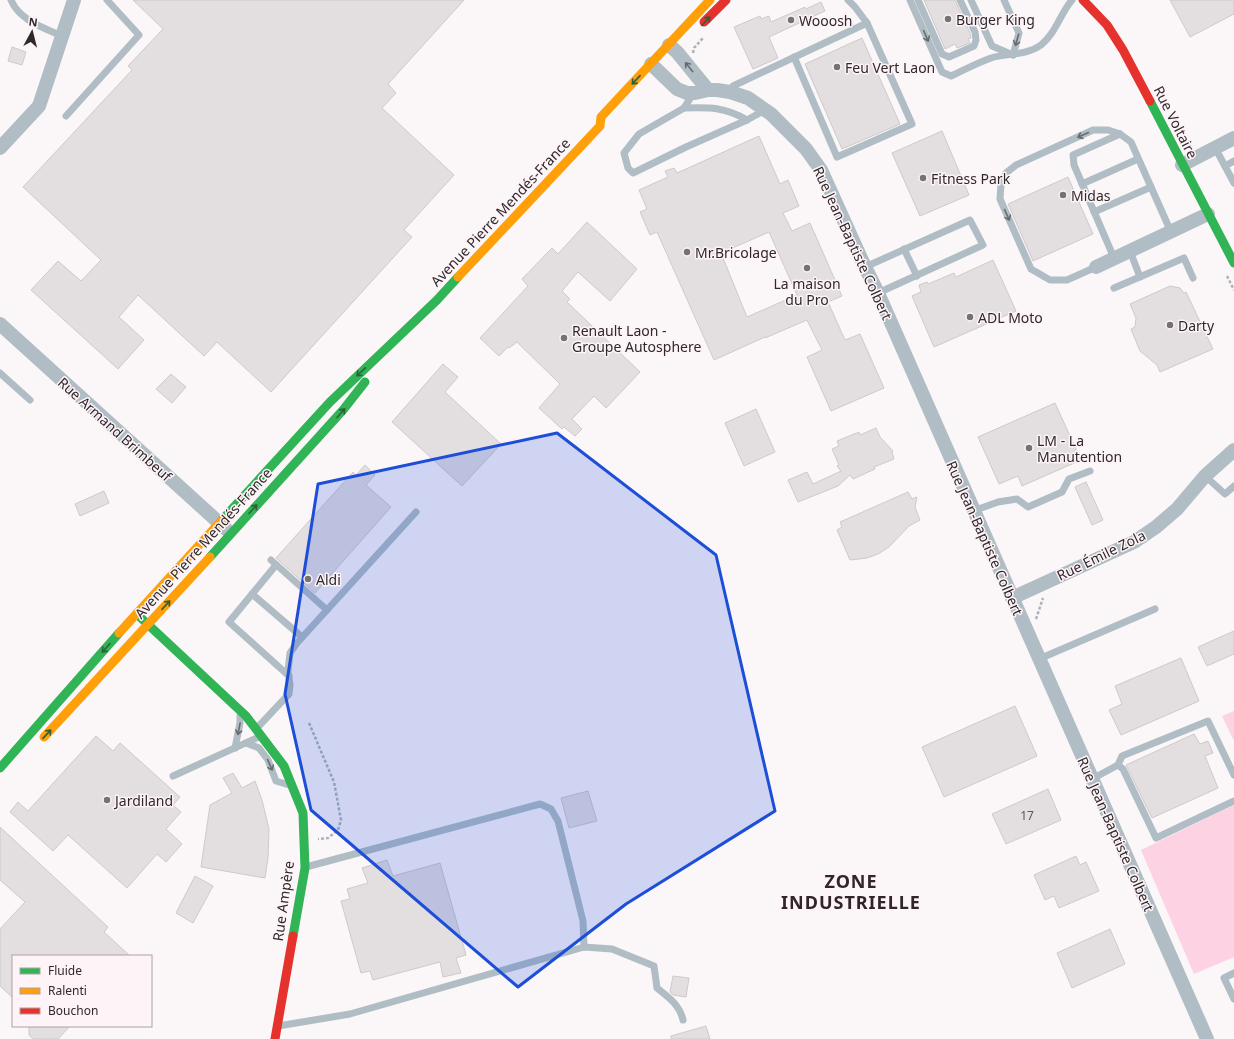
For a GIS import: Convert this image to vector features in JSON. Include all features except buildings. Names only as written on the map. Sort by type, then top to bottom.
[{"type":"main road","name":"Avenue Pierre Mendés-France","points":[[600,126],[601,117],[657,71],[675,50],[710,0]]},
{"type":"main road","points":[[696,31],[726,0]]},
{"type":"main road","name":"Rue Voltaire","points":[[1083,0],[1107,24],[1124,50],[1182,165],[1234,263]]},
{"type":"main road","name":"Avenue Pierre Mendés-France","points":[[0,768],[106,648],[330,402],[437,300],[600,126],[611,122]]},
{"type":"main road","name":"Avenue Pierre Mendés-France","points":[[37,744],[140,634],[343,410],[419,316]]},
{"type":"main road","name":"Rue Ampère","points":[[135,617],[148,625],[246,716],[284,766],[303,813],[305,868],[275,1039]]},
{"type":"street","points":[[0,148],[39,106],[74,0]]},
{"type":"street","points":[[675,50],[702,92]]},
{"type":"street","name":"Rue Jean-Baptiste Colbert","points":[[657,71],[677,88],[687,93],[730,92],[748,98],[771,114],[806,149],[821,170],[878,293],[1207,1039]]},
{"type":"street","points":[[1182,165],[1234,138]]},
{"type":"street","points":[[1096,267],[1208,214]]},
{"type":"street","name":"Rue Armand Brimbeuf","points":[[0,324],[231,534]]},
{"type":"street","name":"Rue Émile Zola","points":[[1012,598],[1134,542],[1156,527],[1177,509],[1205,476],[1234,450]]},
{"type":"lane","points":[[11,0],[14,6],[28,20],[62,36]]},
{"type":"lane","points":[[66,116],[139,35],[107,0]]},
{"type":"lane","points":[[794,57],[837,157],[912,124],[867,23],[848,0]]},
{"type":"lane","points":[[910,0],[942,72],[951,76],[992,58],[1030,51],[1040,46],[1053,33],[1057,23],[1072,0]]},
{"type":"lane","points":[[918,0],[942,54],[949,57],[974,46],[976,40],[975,32],[960,0]]},
{"type":"lane","points":[[971,0],[992,46],[1013,55]]},
{"type":"lane","points":[[1004,0],[1019,33],[1013,55]]},
{"type":"lane","points":[[730,92],[733,86],[867,23]]},
{"type":"lane","points":[[702,92],[691,97],[684,108],[639,134],[627,148],[624,153],[628,168],[633,173],[686,147],[747,120],[765,110]]},
{"type":"lane","points":[[684,108],[709,107],[735,113],[747,120]]},
{"type":"lane","points":[[1096,267],[1067,280],[1050,280],[1031,269],[1000,198],[1001,184],[1006,173],[1016,165],[1093,130],[1108,130],[1120,134],[1131,142],[1171,232]]},
{"type":"lane","points":[[1114,258],[1074,165],[1073,155],[1120,134]]},
{"type":"lane","points":[[1214,148],[1234,182]]},
{"type":"lane","points":[[1082,184],[1138,159]]},
{"type":"lane","points":[[1225,166],[1234,161]]},
{"type":"lane","points":[[1094,212],[1151,187]]},
{"type":"lane","points":[[865,267],[970,220],[983,245],[878,293]]},
{"type":"lane","points":[[904,249],[917,276]]},
{"type":"lane","points":[[1130,251],[1140,277]]},
{"type":"lane","points":[[1114,288],[1184,258],[1193,278]]},
{"type":"lane","points":[[0,373],[30,400]]},
{"type":"lane","points":[[973,511],[998,502],[1017,498],[1028,507],[1062,492],[1069,479],[1090,471]]},
{"type":"lane","points":[[1205,476],[1225,494],[1234,486]]},
{"type":"lane","points":[[173,776],[246,743],[259,733],[289,694],[290,685],[288,671],[290,653],[326,610],[416,512]]},
{"type":"lane","points":[[289,676],[229,622],[252,594],[274,562],[326,610]]},
{"type":"lane","points":[[252,594],[302,637]]},
{"type":"lane","points":[[1039,659],[1154,609]]},
{"type":"lane","points":[[235,748],[240,723],[240,710]]},
{"type":"lane","points":[[1092,779],[1118,766],[1122,756],[1208,721],[1234,775]]},
{"type":"lane","points":[[246,743],[259,748],[268,760],[276,781],[292,786]]},
{"type":"lane","points":[[1118,766],[1124,769],[1156,838],[1234,802]]},
{"type":"lane","points":[[305,868],[540,804],[551,809],[558,821],[583,921],[584,947]]},
{"type":"lane","points":[[277,1026],[350,1014],[584,947],[612,949],[654,966],[657,988],[678,1006],[682,1013],[683,1020]]},
{"type":"lane","points":[[1234,974],[1224,978],[1234,999]]},
{"type":"path","points":[[304,842],[328,838],[338,830],[341,820],[334,782],[309,723]]},
{"type":"highlighted area","points":[[557,433],[716,555],[775,811],[626,904],[518,987],[311,810],[285,694],[318,484]]},
{"type":"shaded area","points":[[1234,711],[1234,741],[1222,716]]},
{"type":"shaded area","points":[[1234,805],[1234,957],[1194,974],[1141,850]]},
{"type":"traffic: fast","points":[[1150,101],[1234,263]]},
{"type":"traffic: fast","points":[[222,520],[330,402],[437,300],[458,277]]},
{"type":"traffic: fast","points":[[210,557],[343,410],[365,382]]},
{"type":"traffic: fast","points":[[140,617],[246,716],[284,766],[303,813],[305,868],[293,936]]},
{"type":"traffic: fast","points":[[0,768],[119,633]]},
{"type":"traffic: slow","points":[[458,277],[600,126],[601,117],[710,0]]},
{"type":"traffic: slow","points":[[119,633],[222,520]]},
{"type":"traffic: slow","points":[[44,737],[210,557]]},
{"type":"traffic: jam","points":[[704,22],[726,0]]},
{"type":"traffic: jam","points":[[1083,0],[1107,25],[1123,50],[1150,101]]},
{"type":"traffic: jam","points":[[275,1039],[293,936]]},
{"type":"place","name":"Burger King","points":[[948,19]]},
{"type":"place","name":"Wooosh","points":[[791,20]]},
{"type":"place","name":"Feu Vert Laon","points":[[837,67]]},
{"type":"place","name":"Fitness Park","points":[[923,178]]},
{"type":"place","name":"Midas","points":[[1063,195]]},
{"type":"place","name":"Mr.Bricolage","points":[[687,252]]},
{"type":"place","name":"La maison du Pro","points":[[807,268]]},
{"type":"place","name":"ADL Moto","points":[[970,317]]},
{"type":"place","name":"Darty","points":[[1170,325]]},
{"type":"place","name":"Renault Laon - Groupe Autosphere","points":[[564,338]]},
{"type":"place","name":"LM - La Manutention","points":[[1029,448]]},
{"type":"place","name":"Aldi","points":[[308,579]]},
{"type":"place","name":"Jardiland","points":[[107,800]]},
{"type":"district","name":"ZONE INDUSTRIELLE","points":[[851,891]]}]
